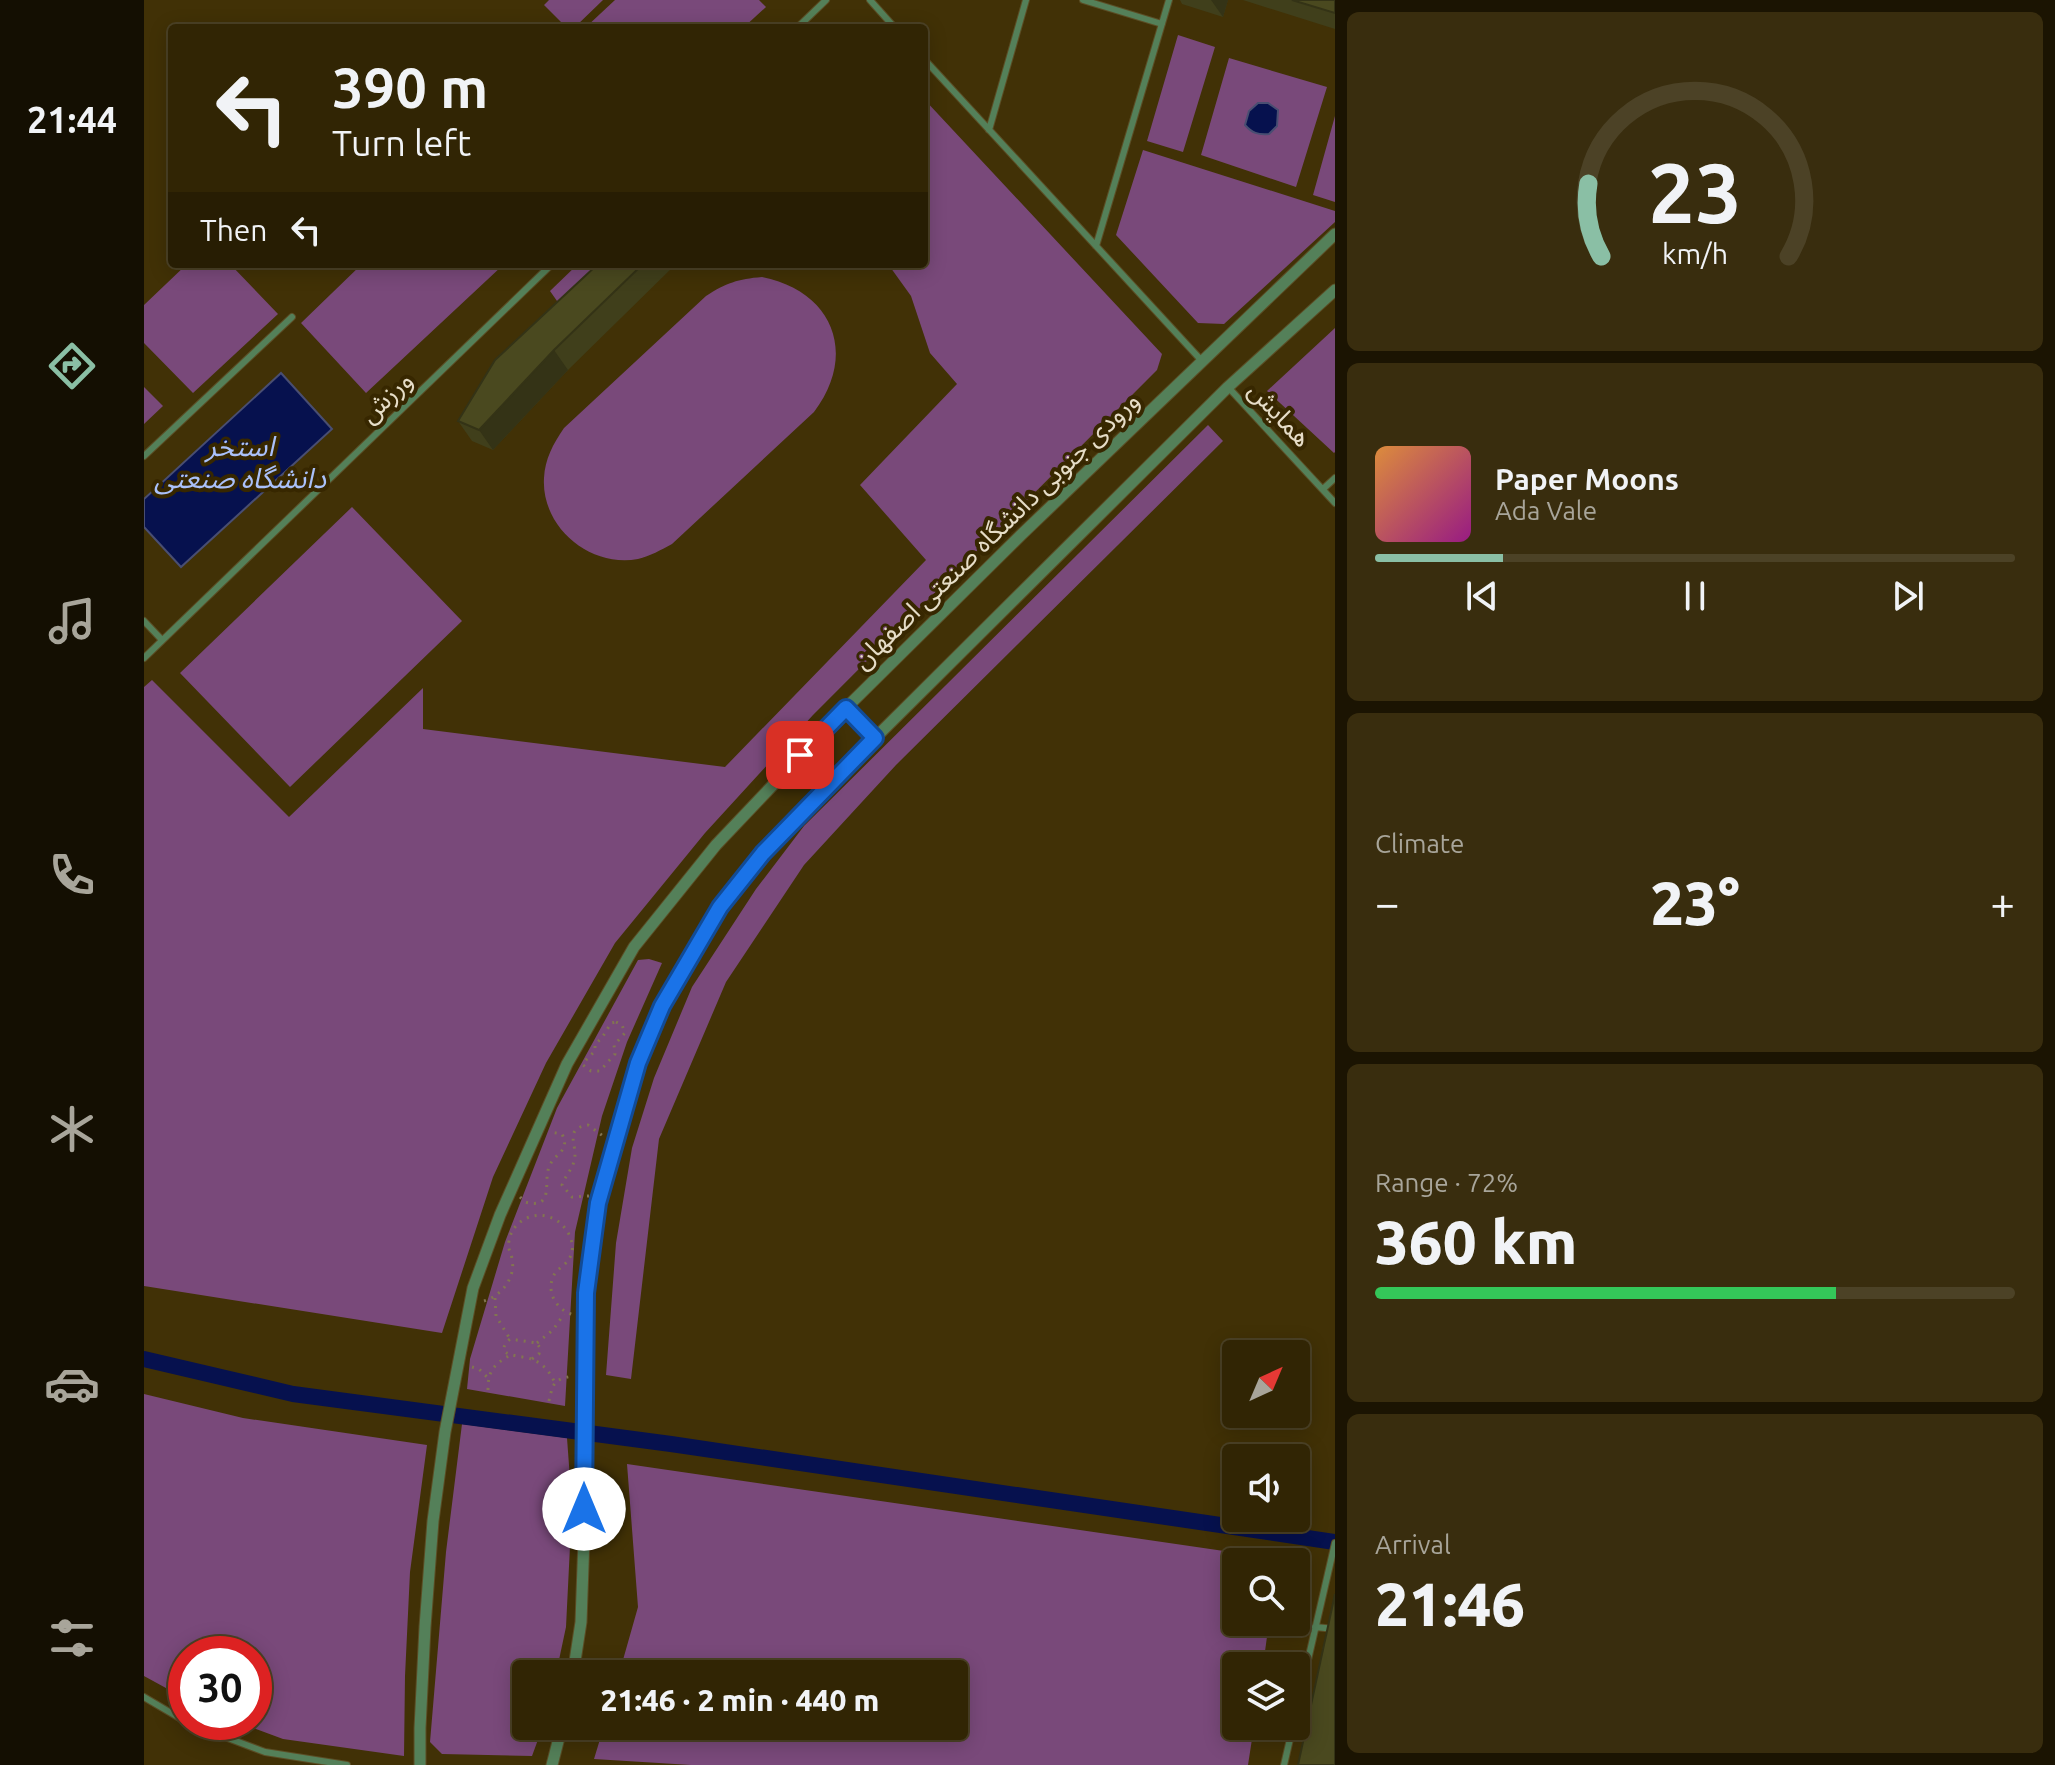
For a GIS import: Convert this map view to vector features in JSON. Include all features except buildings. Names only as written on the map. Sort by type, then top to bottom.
[{"type":"street","name":"ورودی جنوبی دانشگاه صنعتی اصفهان","points":[[420,1765],[433,1521],[445,1432],[473,1288],[512,1188],[567,1064],[634,947],[716,845],[846,708],[1201,360],[1335,234]]},
{"type":"street","points":[[575,1660],[581,1622],[584,1538],[586,1293],[600,1193],[632,1079],[662,1006],[720,907],[763,853],[1228,387],[1335,290]]},
{"type":"street","points":[[552,1765],[558,1740]]},
{"type":"lane","points":[[801,24],[826,0]]},
{"type":"lane","points":[[870,0],[891,24]]},
{"type":"lane","points":[[989,130],[1026,0]]},
{"type":"lane","points":[[1083,0],[1162,24]]},
{"type":"lane","points":[[1096,246],[1169,0]]},
{"type":"lane","points":[[928,63],[1201,360]]},
{"type":"lane","name":"ورزش","points":[[144,658],[548,268]]},
{"type":"lane","points":[[144,456],[292,317]]},
{"type":"lane","name":"همایش","points":[[1228,387],[1335,503]]},
{"type":"lane","points":[[1323,489],[1335,478]]},
{"type":"lane","points":[[144,621],[162,640]]},
{"type":"lane","points":[[846,708],[875,738]]},
{"type":"lane","points":[[1309,1652],[1335,1543]]},
{"type":"lane","points":[[1315,1627],[1335,1629]]},
{"type":"lane","points":[[144,1697],[188,1723],[265,1752],[347,1765]]},
{"type":"lane","points":[[1284,1765],[1290,1740]]},
{"type":"path","points":[[611,1023],[622,1025],[625,1033],[614,1045],[613,1058],[600,1071],[591,1071],[583,1065],[595,1051],[598,1041],[611,1023]]},
{"type":"path","points":[[600,1193],[572,1197],[562,1185],[576,1158],[572,1139],[575,1130],[588,1125],[614,1144]]},
{"type":"path","points":[[512,1188],[531,1204],[544,1199],[548,1192],[549,1167],[565,1147],[565,1139],[555,1132],[536,1134]]},
{"type":"path","points":[[470,1302],[495,1298],[513,1271],[508,1247],[512,1230],[525,1218],[545,1215],[563,1224],[571,1246],[570,1258],[552,1279],[554,1300],[565,1313],[586,1318]]},
{"type":"path","points":[[495,1298],[496,1316],[510,1339]]},
{"type":"path","points":[[555,1383],[544,1366],[532,1359],[510,1355],[504,1347],[510,1339],[537,1343],[553,1330],[565,1313]]},
{"type":"path","points":[[532,1359],[539,1354],[537,1343]]},
{"type":"path","points":[[488,1390],[489,1373],[510,1355]]},
{"type":"path","points":[[457,1367],[479,1369],[488,1378]]},
{"type":"path","points":[[549,1401],[555,1383],[562,1378],[585,1373]]},
{"type":"shaded area","points":[[549,0],[603,0],[578,24],[563,24],[544,5]]},
{"type":"shaded area","points":[[615,0],[759,0],[766,7],[747,24],[589,24]]},
{"type":"shaded area","points":[[1178,35],[1215,47],[1183,152],[1147,141]]},
{"type":"shaded area","points":[[1229,58],[1327,87],[1296,187],[1201,155]]},
{"type":"shaded area","points":[[928,103],[1162,354],[1157,370],[813,715],[705,833],[615,943],[546,1063],[493,1177],[442,1333],[144,1286],[144,687],[152,680],[289,817],[423,688],[423,729],[725,767],[926,560],[860,485],[957,384],[930,353],[911,296],[891,268],[928,268]]},
{"type":"shaded area","points":[[1335,116],[1335,202],[1313,195]]},
{"type":"shaded area","points":[[1143,150],[1335,211],[1335,222],[1224,324],[1198,323],[1116,235]]},
{"type":"shaded area","points":[[183,268],[234,268],[278,314],[193,393],[144,343],[144,305]]},
{"type":"shaded area","points":[[358,268],[500,268],[366,393],[301,323]]},
{"type":"shaded area","points":[[574,268],[627,268],[571,321],[550,291]]},
{"type":"shaded area","points":[[762,277],[786,284],[806,296],[821,311],[831,328],[836,347],[834,368],[827,390],[814,412],[672,544],[638,559],[620,560],[586,550],[560,528],[545,496],[546,464],[560,434],[706,296],[732,282]]},
{"type":"shaded area","points":[[1335,328],[1335,452],[1334,453],[1267,391]]},
{"type":"shaded area","points":[[144,387],[163,406],[144,424]]},
{"type":"shaded area","points":[[1208,425],[1223,441],[896,765],[804,865],[726,982],[659,1139],[631,1379],[606,1375],[616,1243],[632,1148],[654,1078],[692,987],[756,889],[804,826]]},
{"type":"shaded area","points":[[352,507],[462,621],[290,787],[180,673]]},
{"type":"shaded area","points":[[638,960],[662,963],[627,1042],[602,1116],[575,1232],[565,1406],[467,1389],[470,1359],[505,1242],[557,1108]]},
{"type":"shaded area","points":[[144,1394],[243,1418],[427,1445],[410,1572],[404,1756],[272,1735],[272,1636],[168,1636],[168,1689],[144,1676]]},
{"type":"shaded area","points":[[462,1424],[567,1438],[572,1506],[566,1627],[559,1660],[512,1660],[512,1740],[538,1740],[532,1756],[442,1754],[430,1742],[446,1552]]},
{"type":"shaded area","points":[[627,1464],[1222,1551],[1222,1636],[1267,1636],[1265,1652],[1222,1652],[1222,1740],[1252,1740],[1248,1765],[691,1765],[594,1759],[600,1740],[968,1740],[968,1660],[623,1660],[638,1607]]},
{"type":"water","points":[[1258,103],[1268,103],[1278,110],[1277,126],[1269,134],[1256,133],[1245,125],[1249,111]]},
{"type":"water","name":"استخر دانشگاه صنعتی","points":[[281,373],[332,429],[181,567],[144,527],[144,499]]},
{"type":"waterway","points":[[144,1359],[293,1394],[671,1444],[1335,1542]]},
{"type":"route","points":[[584,1509],[586,1293],[598,1203],[638,1063],[662,1006],[720,907],[763,853],[875,738],[846,708],[800,755]]}]
